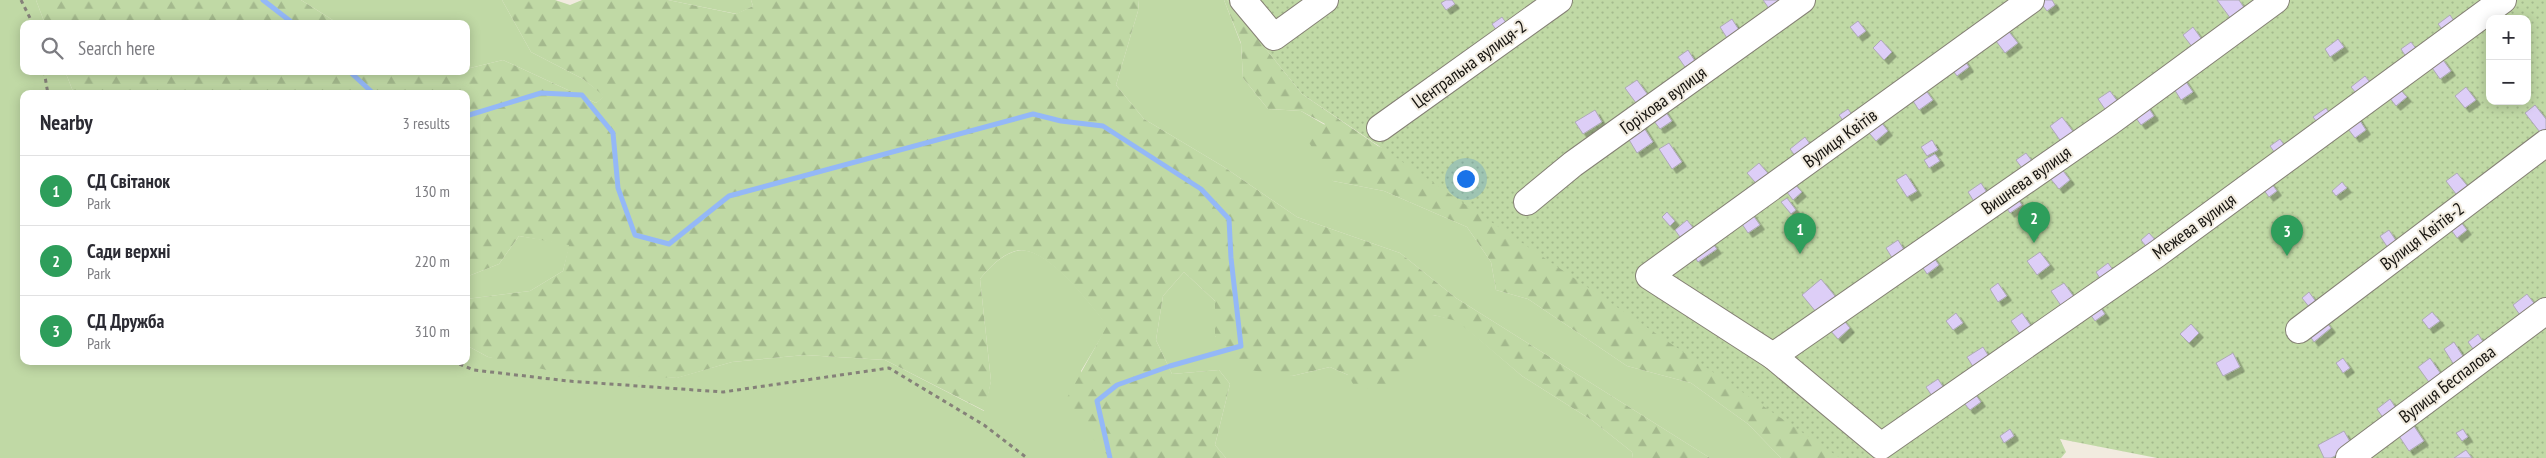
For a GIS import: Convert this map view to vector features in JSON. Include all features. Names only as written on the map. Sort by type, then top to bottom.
[{"type":"lane","points":[[1243,0],[1274,37],[1326,0]]},
{"type":"lane","name":"Центральна вулиця-2","points":[[1380,128],[1559,0]]},
{"type":"lane","name":"Горіхова вулиця","points":[[1527,202],[1573,164],[1802,0]]},
{"type":"lane","name":"Вулиця Квітів","points":[[1774,356],[1649,276],[2032,0]]},
{"type":"lane","name":"Вишнева вулиця","points":[[1774,356],[2110,122],[2276,0]]},
{"type":"lane","name":"Межева вулиця","points":[[1774,356],[1881,446],[2157,254],[2502,0]]},
{"type":"lane","name":"Вулиця Квітів-2","points":[[2299,330],[2546,143]]},
{"type":"lane","name":"Вулиця Беспалова","points":[[2349,458],[2546,311]]},
{"type":"path","points":[[21,0],[31,20]]},
{"type":"path","points":[[45,75],[47,90]]},
{"type":"path","points":[[462,365],[474,370],[568,381],[723,392],[889,368],[984,425],[1027,458]]},
{"type":"green space","points":[[0,0],[36,0],[44,20],[20,20],[20,75],[67,75],[72,90],[20,90],[20,365],[470,365],[470,347],[488,357],[676,378],[732,362],[805,355],[885,360],[984,411],[991,381],[980,279],[1000,259],[1016,251],[1028,251],[1041,256],[1067,278],[1108,326],[1081,371],[1110,458],[0,458]]},
{"type":"green space","points":[[36,0],[301,0],[333,20],[44,20]]},
{"type":"green space","points":[[301,0],[502,0],[531,52],[583,79],[605,96],[596,103],[503,60],[470,68],[470,20],[333,20]]},
{"type":"green space","points":[[502,0],[555,0],[570,5],[582,0],[668,0],[736,14],[753,6],[751,0],[1139,0],[1138,11],[1116,85],[1144,119],[1224,167],[1297,217],[1400,253],[1456,298],[1710,458],[1633,458],[1632,452],[1593,421],[1522,376],[1457,321],[1433,315],[1429,347],[1386,385],[1357,391],[1348,375],[1330,367],[1292,376],[1249,370],[1215,336],[1215,301],[1184,272],[1163,296],[1156,340],[1172,374],[1219,370],[1230,384],[1215,445],[1226,458],[1110,458],[1063,405],[1107,326],[1066,278],[1040,256],[1027,251],[1015,251],[1005,256],[980,279],[991,381],[985,411],[885,360],[805,355],[732,362],[677,378],[556,372],[488,357],[470,347],[470,298],[530,291],[563,271],[569,245],[519,236],[499,264],[470,275],[470,90],[72,90],[67,75],[470,75],[470,68],[503,60],[596,103],[604,96],[583,79],[531,52]]},
{"type":"green space","points":[[668,0],[751,0],[753,6],[737,14]]},
{"type":"green space","points":[[1139,0],[1224,0],[1241,44],[1243,78],[1268,109],[1301,111],[1325,125],[1333,181],[1384,191],[1467,227],[1491,262],[1496,290],[1528,299],[1627,366],[1691,383],[1748,424],[1781,458],[1710,458],[1456,298],[1400,253],[1297,217],[1224,167],[1144,119],[1116,85],[1138,11]]},
{"type":"green space","points":[[1224,0],[1227,0],[1302,94],[1378,146],[1406,157],[1908,458],[1781,458],[1748,424],[1691,383],[1627,366],[1528,299],[1496,290],[1491,262],[1467,227],[1384,191],[1333,181],[1308,141],[1325,124],[1301,111],[1268,109],[1243,78],[1241,43]]},
{"type":"green space","points":[[1227,0],[2546,0],[2546,458],[2157,458],[2060,439],[2066,452],[2061,458],[1840,458],[1302,94]]},
{"type":"green space","points":[[519,236],[570,244],[563,271],[530,291],[470,298],[470,275],[499,264]]},
{"type":"green space","points":[[1184,272],[1215,301],[1215,336],[1292,376],[1330,367],[1348,375],[1433,315],[1457,320],[1522,376],[1593,421],[1632,452],[1633,458],[1226,458],[1215,445],[1230,384],[1219,370],[1172,374],[1156,340],[1163,296]]},
{"type":"building","points":[[1446,0],[1452,0],[1455,4],[1446,10],[1441,3]]},
{"type":"building","points":[[1763,0],[1783,0],[1770,10]]},
{"type":"building","points":[[2042,0],[2052,0],[2055,5],[2047,11],[2040,2]]},
{"type":"building","points":[[2217,0],[2239,0],[2245,9],[2231,19]]},
{"type":"building","points":[[2450,15],[2456,24],[2445,33],[2438,24]]},
{"type":"building","points":[[1502,17],[1509,27],[1499,34],[1492,24]]},
{"type":"building","points":[[1732,19],[1739,30],[1727,38],[1720,27]]},
{"type":"building","points":[[1858,21],[1866,31],[1858,37],[1850,27]]},
{"type":"building","points":[[2193,27],[2203,41],[2193,48],[2183,35]]},
{"type":"building","points":[[2006,28],[2018,43],[2005,53],[1993,37]]},
{"type":"building","points":[[2338,39],[2344,47],[2330,57],[2325,49]]},
{"type":"building","points":[[1881,40],[1892,52],[1884,60],[1873,48]]},
{"type":"building","points":[[2411,42],[2421,55],[2410,63],[2401,49]]},
{"type":"building","points":[[1688,50],[1695,61],[1685,67],[1678,57]]},
{"type":"building","points":[[2441,57],[2451,71],[2440,79],[2430,65]]},
{"type":"building","points":[[1963,58],[1969,67],[1957,76],[1950,67]]},
{"type":"building","points":[[2182,76],[2193,92],[2181,100],[2171,84]]},
{"type":"building","points":[[2365,76],[2374,87],[2360,98],[2351,87]]},
{"type":"building","points":[[1637,80],[1648,95],[1636,103],[1625,88]]},
{"type":"building","points":[[2396,85],[2407,97],[2396,106],[2386,93]]},
{"type":"building","points":[[2466,87],[2476,100],[2465,108],[2455,96]]},
{"type":"building","points":[[1924,88],[1933,100],[1919,110],[1911,98]]},
{"type":"building","points":[[2110,91],[2119,103],[2107,112],[2098,99]]},
{"type":"building","points":[[2144,101],[2154,116],[2141,125],[2131,111]]},
{"type":"building","points":[[2535,105],[2546,119],[2546,133],[2543,136],[2525,113]]},
{"type":"building","points":[[1663,108],[1672,121],[1660,129],[1651,117]]},
{"type":"building","points":[[2326,108],[2334,119],[2322,129],[2313,117]]},
{"type":"building","points":[[1848,109],[1856,120],[1847,126],[1839,115]]},
{"type":"building","points":[[1595,110],[1602,122],[1583,134],[1575,122]]},
{"type":"building","points":[[2357,116],[2366,130],[2355,138],[2345,125]]},
{"type":"building","points":[[1877,117],[1888,131],[1876,141],[1864,127]]},
{"type":"building","points":[[2062,117],[2075,134],[2062,143],[2050,126]]},
{"type":"building","points":[[1641,123],[1653,142],[1637,153],[1625,133]]},
{"type":"building","points":[[1805,137],[1815,151],[1800,162],[1790,149]]},
{"type":"building","points":[[2280,139],[2287,149],[2277,156],[2270,146]]},
{"type":"building","points":[[1932,140],[1938,150],[1927,156],[1921,147]]},
{"type":"building","points":[[1669,143],[1682,162],[1672,169],[1659,149]]},
{"type":"building","points":[[2026,153],[2035,165],[2025,172],[2016,160]]},
{"type":"building","points":[[1935,154],[1940,161],[1929,168],[1924,160]]},
{"type":"building","points":[[1759,163],[1773,179],[1761,189],[1747,173]]},
{"type":"building","points":[[2061,168],[2070,180],[2059,189],[2049,177]]},
{"type":"building","points":[[2457,173],[2470,189],[2459,198],[2446,181]]},
{"type":"building","points":[[1906,174],[1917,191],[1907,197],[1896,180]]},
{"type":"building","points":[[1791,180],[1802,192],[1793,200],[1783,187]]},
{"type":"building","points":[[2269,180],[2277,191],[2269,197],[2260,185]]},
{"type":"building","points":[[2342,182],[2347,188],[2336,196],[2332,191]]},
{"type":"building","points":[[1981,183],[1988,194],[1975,203],[1968,192]]},
{"type":"building","points":[[2014,194],[2022,205],[2010,213],[2002,202]]},
{"type":"building","points":[[1787,198],[1796,210],[1791,214],[1781,202]]},
{"type":"building","points":[[1748,208],[1760,225],[1748,233],[1736,215]]},
{"type":"building","points":[[1667,212],[1675,221],[1670,226],[1662,217]]},
{"type":"building","points":[[2457,217],[2467,230],[2457,238],[2447,224]]},
{"type":"building","points":[[1687,220],[1698,234],[1685,244],[1675,230]]},
{"type":"building","points":[[2389,230],[2397,242],[2388,248],[2380,236]]},
{"type":"building","points":[[2149,233],[2158,243],[2149,250],[2141,240]]},
{"type":"building","points":[[1710,240],[1717,249],[1698,262],[1692,253]]},
{"type":"building","points":[[1898,240],[1906,253],[1894,261],[1886,248]]},
{"type":"building","points":[[1929,251],[1939,265],[1927,274],[1917,259]]},
{"type":"building","points":[[2040,252],[2050,265],[2037,275],[2027,261]]},
{"type":"building","points":[[2108,263],[2116,274],[2103,283],[2096,272]]},
{"type":"building","points":[[1821,279],[1840,302],[1821,318],[1802,295]]},
{"type":"building","points":[[1998,283],[2007,296],[1998,302],[1990,289]]},
{"type":"building","points":[[2064,283],[2077,301],[2064,310],[2051,291]]},
{"type":"building","points":[[2309,292],[2317,303],[2310,308],[2302,298]]},
{"type":"building","points":[[2527,294],[2537,307],[2522,318],[2513,305]]},
{"type":"building","points":[[2095,300],[2105,314],[2095,321],[2085,307]]},
{"type":"building","points":[[2432,312],[2440,321],[2429,329],[2422,320]]},
{"type":"building","points":[[1956,313],[1963,323],[1953,330],[1946,321]]},
{"type":"building","points":[[2022,313],[2034,330],[2023,338],[2011,321]]},
{"type":"building","points":[[1841,317],[1850,328],[1838,339],[1828,328]]},
{"type":"building","points":[[2324,319],[2331,328],[2314,342],[2307,332]]},
{"type":"building","points":[[2191,324],[2199,333],[2189,343],[2180,334]]},
{"type":"building","points":[[2478,334],[2486,346],[2476,353],[2468,342]]},
{"type":"building","points":[[2454,342],[2466,361],[2456,368],[2444,349]]},
{"type":"building","points":[[1983,347],[1991,360],[1975,370],[1967,357]]},
{"type":"building","points":[[2233,353],[2240,367],[2223,376],[2216,363]]},
{"type":"building","points":[[2343,358],[2350,368],[2343,373],[2336,363]]},
{"type":"building","points":[[2430,358],[2443,377],[2431,385],[2418,367]]},
{"type":"building","points":[[1938,379],[1944,388],[1932,396],[1926,387]]},
{"type":"building","points":[[1969,386],[1981,402],[1970,410],[1957,395]]},
{"type":"building","points":[[2390,399],[2399,413],[2386,422],[2377,409]]},
{"type":"building","points":[[2408,417],[2424,441],[2409,451],[2393,427]]},
{"type":"building","points":[[2010,429],[2014,436],[2004,443],[2000,436]]},
{"type":"building","points":[[2463,429],[2468,437],[2462,441],[2456,433]]},
{"type":"building","points":[[2344,431],[2353,447],[2331,458],[2324,458],[2318,445]]},
{"type":"building","points":[[2466,450],[2472,458],[2454,458]]},
{"type":"waterway","points":[[263,0],[289,20]]},
{"type":"waterway","points":[[353,75],[370,90]]},
{"type":"waterway","points":[[470,115],[541,93],[582,95],[613,133],[618,188],[635,235],[669,244],[729,196],[1033,114],[1061,121],[1103,126],[1201,189],[1229,219],[1231,258],[1241,346],[1170,366],[1117,385],[1097,401],[1110,458]]},
{"type":"place","name":"Сади верхні","points":[[2034,243]]},
{"type":"place","name":"СД Світанок","points":[[1800,254]]},
{"type":"place","name":"СД Дружба","points":[[2287,256]]}]
